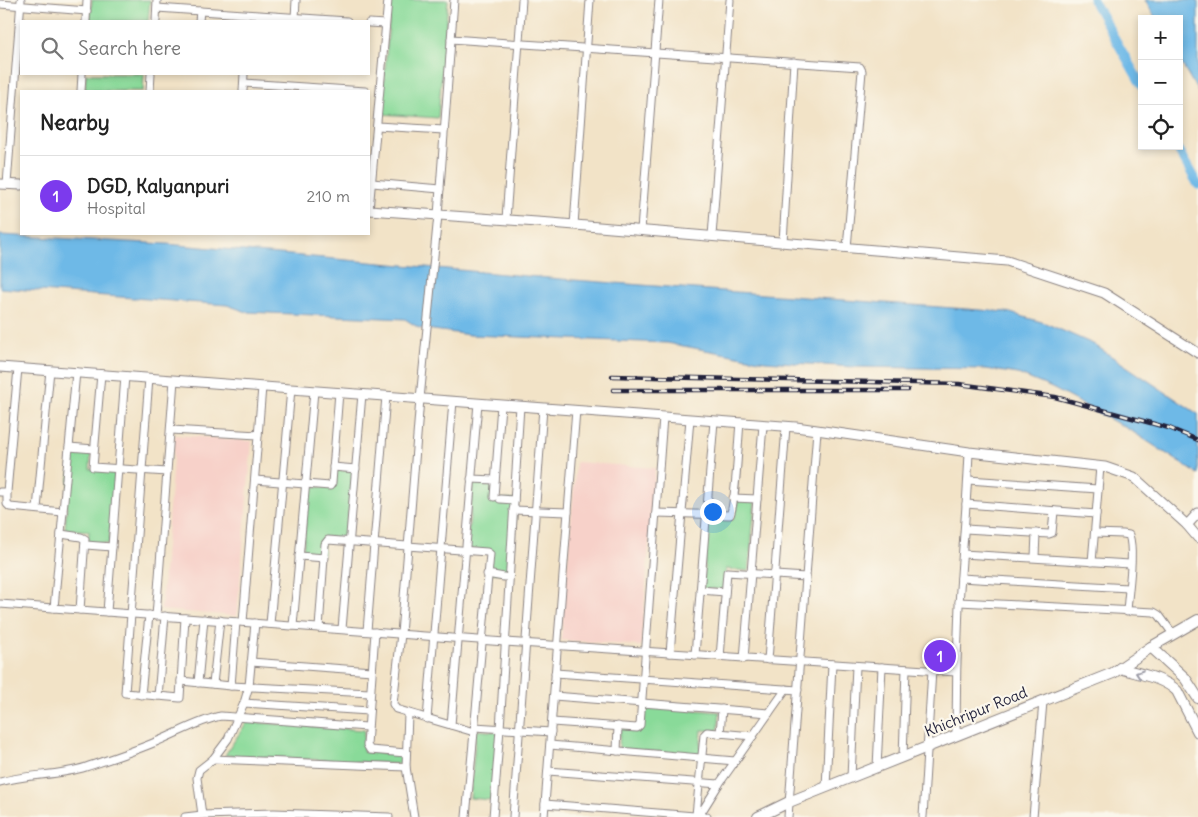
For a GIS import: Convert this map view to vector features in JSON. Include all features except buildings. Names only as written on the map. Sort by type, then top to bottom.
[{"type":"main road","name":"Khichripur Road","points":[[758,817],[789,802],[1113,673],[1151,647],[1198,620]]},
{"type":"main road","points":[[1151,647],[1185,678],[1198,698]]},
{"type":"main road","points":[[1120,668],[1172,686],[1177,691],[1198,732]]},
{"type":"main road","points":[[1172,686],[1185,678]]},
{"type":"street","points":[[86,20],[87,0]]},
{"type":"street","points":[[156,20],[157,0]]},
{"type":"street","points":[[295,18],[296,0]]},
{"type":"street","points":[[370,201],[388,0]]},
{"type":"street","points":[[454,0],[438,215],[420,399],[401,634],[393,704],[396,710],[450,725],[475,729],[551,732]]},
{"type":"street","points":[[506,219],[522,0]]},
{"type":"street","points":[[574,225],[590,0]]},
{"type":"street","points":[[641,230],[660,0]]},
{"type":"street","points":[[712,236],[730,0]]},
{"type":"street","points":[[0,4],[21,3],[87,11]]},
{"type":"street","points":[[20,185],[3,184],[21,3]]},
{"type":"street","points":[[156,8],[200,11],[247,18],[330,20]]},
{"type":"street","points":[[199,20],[200,11]]},
{"type":"street","points":[[370,23],[386,24]]},
{"type":"street","points":[[452,38],[860,66],[862,69],[847,248]]},
{"type":"street","points":[[783,242],[794,62]]},
{"type":"street","points":[[81,90],[82,75]]},
{"type":"street","points":[[150,90],[151,75]]},
{"type":"street","points":[[243,90],[244,75]]},
{"type":"street","points":[[244,83],[350,90]]},
{"type":"street","points":[[370,92],[380,92]]},
{"type":"street","points":[[376,126],[444,130]]},
{"type":"street","points":[[372,183],[440,189]]},
{"type":"street","points":[[370,210],[506,219],[1007,261],[1104,293],[1198,353]]},
{"type":"street","points":[[0,367],[786,426],[969,452],[1100,466],[1134,477],[1188,525],[1198,538]]},
{"type":"street","points":[[18,368],[4,492],[8,507],[63,512]]},
{"type":"street","points":[[37,509],[50,370]]},
{"type":"street","points":[[54,608],[76,372]]},
{"type":"street","points":[[101,374],[93,467],[168,472]]},
{"type":"street","points":[[107,612],[125,376]]},
{"type":"street","points":[[149,378],[125,693],[180,698],[185,618]]},
{"type":"street","points":[[142,695],[153,616],[168,472],[174,380]]},
{"type":"street","points":[[231,686],[255,480],[262,387]]},
{"type":"street","points":[[270,624],[290,389]]},
{"type":"street","points":[[293,626],[314,390]]},
{"type":"street","points":[[255,480],[330,486],[332,483],[339,392]]},
{"type":"street","points":[[342,629],[362,394]]},
{"type":"street","points":[[367,631],[386,396]]},
{"type":"street","points":[[427,719],[453,401]]},
{"type":"street","points":[[450,725],[478,403]]},
{"type":"street","points":[[501,405],[495,480],[497,498],[514,500]]},
{"type":"street","points":[[493,817],[520,406]]},
{"type":"street","points":[[513,817],[543,408]]},
{"type":"street","points":[[544,817],[576,410]]},
{"type":"street","points":[[552,722],[639,728],[663,417]]},
{"type":"street","points":[[670,653],[690,419]]},
{"type":"street","points":[[695,655],[714,421]]},
{"type":"street","points":[[656,513],[682,512],[730,515],[732,513],[740,423]]},
{"type":"street","points":[[744,659],[764,425]]},
{"type":"street","points":[[768,660],[786,426]]},
{"type":"street","points":[[171,430],[258,435]]},
{"type":"street","points":[[788,817],[817,430]]},
{"type":"street","points":[[69,447],[94,449]]},
{"type":"street","points":[[956,735],[959,602],[969,452]]},
{"type":"street","points":[[1092,562],[1100,466]]},
{"type":"street","points":[[333,467],[356,469]]},
{"type":"street","points":[[471,479],[495,480]]},
{"type":"street","points":[[968,480],[1098,488]]},
{"type":"street","points":[[733,498],[757,500]]},
{"type":"street","points":[[966,504],[1096,514]]},
{"type":"street","points":[[513,510],[568,512]]},
{"type":"street","points":[[965,529],[1048,534],[1052,533],[1054,511]]},
{"type":"street","points":[[1188,525],[1198,513]]},
{"type":"street","points":[[1035,557],[1036,533]]},
{"type":"street","points":[[1095,533],[1123,534],[1129,536],[1131,540],[1127,612]]},
{"type":"street","points":[[61,534],[84,538],[86,545],[80,610]]},
{"type":"street","points":[[319,628],[327,540],[489,553],[466,817]]},
{"type":"street","points":[[86,545],[112,547]]},
{"type":"street","points":[[963,554],[1130,564]]},
{"type":"street","points":[[299,556],[325,558]]},
{"type":"street","points":[[720,657],[727,572],[806,577]]},
{"type":"street","points":[[487,574],[504,577]]},
{"type":"street","points":[[961,578],[1128,588]]},
{"type":"street","points":[[700,590],[726,592]]},
{"type":"street","points":[[959,602],[1154,612],[1159,615],[1174,634]]},
{"type":"street","points":[[0,604],[504,642],[956,672]]},
{"type":"street","points":[[158,696],[165,616]]},
{"type":"street","points":[[198,683],[204,619]]},
{"type":"street","points":[[213,684],[220,620]]},
{"type":"street","points":[[202,815],[196,778],[199,770],[214,759],[228,739],[244,704],[249,686],[255,623]]},
{"type":"street","points":[[375,632],[366,745],[370,750],[406,753]]},
{"type":"street","points":[[251,662],[372,671]]},
{"type":"street","points":[[826,788],[832,664]]},
{"type":"street","points":[[851,778],[856,666]]},
{"type":"street","points":[[877,767],[882,667]]},
{"type":"street","points":[[903,757],[906,669]]},
{"type":"street","points":[[923,817],[932,670]]},
{"type":"street","points":[[555,673],[798,690]]},
{"type":"street","points":[[181,681],[231,686],[370,693]]},
{"type":"street","points":[[698,816],[786,689]]},
{"type":"street","points":[[554,696],[769,713]]},
{"type":"street","points":[[1033,817],[1042,702]]},
{"type":"street","points":[[244,704],[369,711]]},
{"type":"street","points":[[720,734],[722,709]]},
{"type":"street","points":[[408,714],[406,767],[414,817]]},
{"type":"street","points":[[0,782],[13,778],[60,774],[84,768],[152,744],[210,718],[221,716],[368,727]]},
{"type":"street","points":[[617,751],[618,726]]},
{"type":"street","points":[[698,816],[705,733],[753,736]]},
{"type":"street","points":[[550,745],[735,761]]},
{"type":"street","points":[[214,759],[406,767]]},
{"type":"street","points":[[548,771],[719,784]]},
{"type":"street","points":[[545,804],[707,817]]},
{"type":"street","points":[[185,817],[202,815],[389,817]]},
{"type":"shaded area","points":[[175,435],[252,441],[237,616],[161,610]]},
{"type":"shaded area","points":[[576,462],[655,468],[641,646],[561,640]]},
{"type":"green space","points":[[92,0],[150,0],[148,20],[90,20]]},
{"type":"green space","points":[[391,0],[448,0],[438,118],[381,114]]},
{"type":"green space","points":[[86,75],[144,75],[143,90],[85,90]]},
{"type":"green space","points":[[71,451],[91,453],[90,469],[115,471],[109,544],[88,542],[89,531],[65,529]]},
{"type":"green space","points":[[335,470],[354,471],[345,538],[324,537],[323,555],[303,553],[308,486],[333,488]]},
{"type":"green space","points":[[473,480],[493,482],[492,498],[517,500],[511,574],[489,573],[491,551],[467,549]]},
{"type":"green space","points":[[735,500],[755,501],[749,571],[726,569],[724,590],[703,588],[708,517],[733,519]]},
{"type":"green space","points":[[644,706],[720,712],[718,731],[702,730],[700,755],[619,749],[620,728],[642,729]]},
{"type":"green space","points":[[247,722],[364,730],[363,752],[402,754],[401,764],[225,755]]},
{"type":"green space","points":[[476,730],[498,732],[491,800],[470,798]]},
{"type":"water","points":[[1145,0],[1198,0],[1198,92],[1183,66],[1183,15],[1154,15]]},
{"type":"water","points":[[0,235],[167,244],[560,279],[1007,312],[1045,323],[1093,344],[1198,414],[1198,474],[1130,430],[1052,388],[1018,374],[986,369],[853,367],[765,361],[667,343],[470,335],[419,328],[405,319],[247,312],[227,305],[0,288]]},
{"type":"waterway","points":[[1093,0],[1138,79]]},
{"type":"waterway","points":[[1178,150],[1198,185]]},
{"type":"railway","points":[[612,376],[959,384],[1055,397],[1169,428],[1198,440]]},
{"type":"railway","points":[[613,390],[908,390]]},
{"type":"place","name":"DGD, Kalyanpuri","points":[[940,656]]}]
